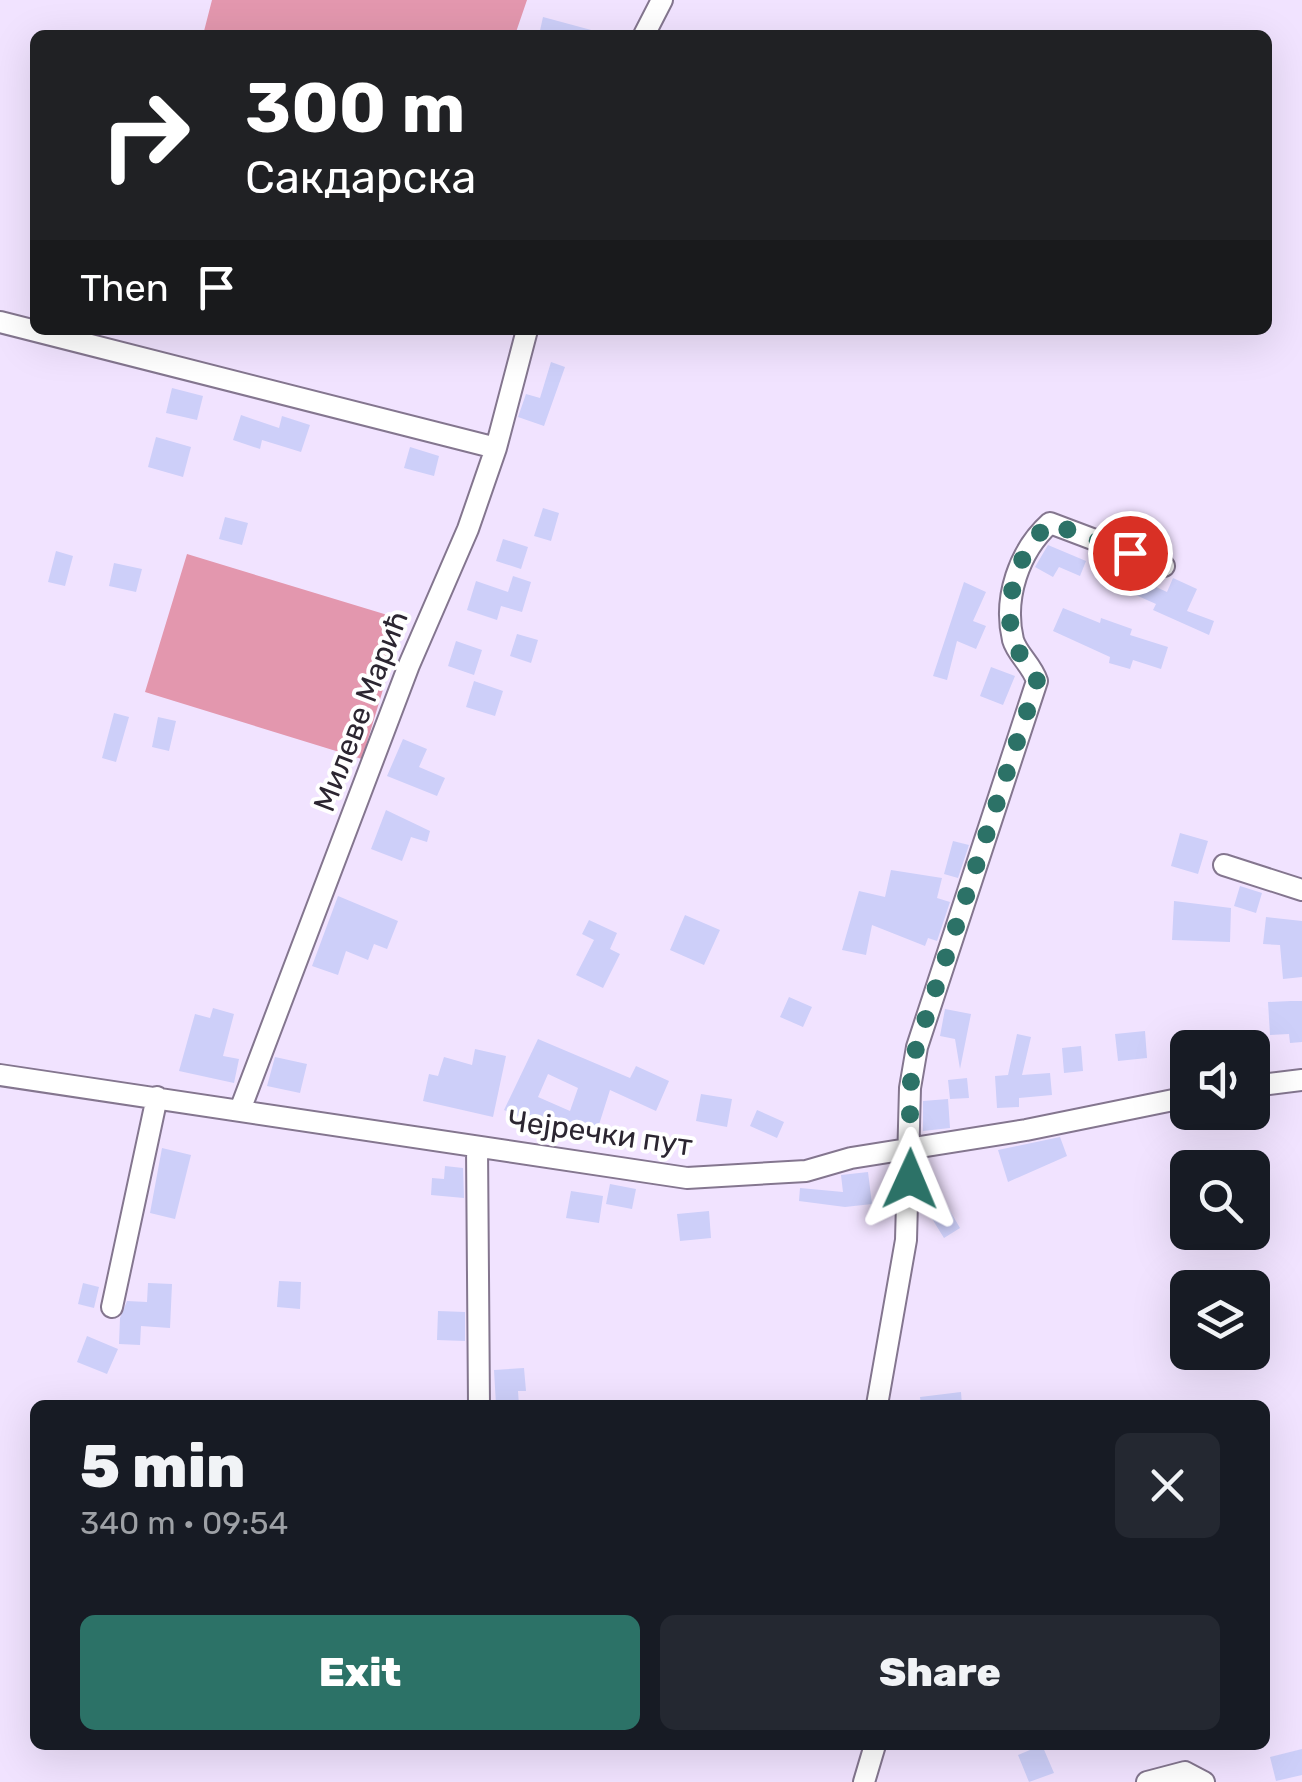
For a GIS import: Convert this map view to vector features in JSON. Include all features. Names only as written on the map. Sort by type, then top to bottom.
[{"type":"street","points":[[647,30],[662,0]]},
{"type":"street","points":[[0,322],[30,330]]},
{"type":"street","points":[[51,335],[496,448]]},
{"type":"street","name":"Милеве Мaрић","points":[[240,1110],[496,448],[507,392],[525,335]]},
{"type":"street","points":[[878,1400],[906,1240],[910,1088],[916,1048],[1037,681],[1012,636],[1011,598],[1024,556],[1050,523],[1164,566]]},
{"type":"street","points":[[1224,865],[1302,890]]},
{"type":"street","name":"Чејречки пут","points":[[0,1074],[687,1178],[806,1171],[1170,1100]]},
{"type":"street","points":[[1270,1084],[1302,1080]]},
{"type":"street","points":[[112,1307],[157,1097]]},
{"type":"street","name":"Чејречки пут","points":[[477,1147],[478,1400]]},
{"type":"street","points":[[864,1782],[874,1750]]},
{"type":"street","points":[[1147,1782],[1185,1772],[1204,1782]]},
{"type":"shaded area","points":[[212,0],[527,0],[517,30],[204,30]]},
{"type":"shaded area","points":[[187,554],[404,620],[362,759],[145,692]]},
{"type":"building","points":[[543,17],[591,30],[540,30]]},
{"type":"building","points":[[551,362],[565,367],[544,426],[518,417],[526,394],[540,398]]},
{"type":"building","points":[[172,388],[203,396],[197,420],[166,413]]},
{"type":"building","points":[[241,415],[279,428],[282,416],[310,425],[301,452],[262,440],[260,449],[233,440]]},
{"type":"building","points":[[156,437],[191,447],[183,477],[148,467]]},
{"type":"building","points":[[410,447],[439,456],[434,476],[404,468]]},
{"type":"building","points":[[543,508],[559,513],[551,541],[534,536]]},
{"type":"building","points":[[225,517],[248,523],[242,545],[219,539]]},
{"type":"building","points":[[503,539],[528,547],[521,569],[496,561]]},
{"type":"building","points":[[1048,545],[1086,561],[1080,576],[1059,567],[1053,577],[1035,567]]},
{"type":"building","points":[[56,551],[73,556],[65,586],[48,582]]},
{"type":"building","points":[[114,563],[142,569],[136,592],[109,586]]},
{"type":"building","points":[[1119,564],[1148,575],[1145,582],[1167,592],[1173,578],[1197,589],[1187,611],[1214,621],[1209,635],[1153,610],[1156,604],[1111,584]]},
{"type":"building","points":[[513,576],[531,582],[522,612],[501,606],[497,620],[467,610],[476,581],[508,592]]},
{"type":"building","points":[[964,582],[986,592],[973,621],[986,626],[976,649],[957,641],[947,680],[933,676]]},
{"type":"building","points":[[1063,608],[1100,623],[1101,618],[1132,629],[1130,635],[1168,647],[1161,669],[1133,660],[1130,669],[1109,663],[1110,657],[1053,631]]},
{"type":"building","points":[[517,634],[538,640],[531,663],[510,656]]},
{"type":"building","points":[[456,641],[482,650],[474,675],[448,666]]},
{"type":"building","points":[[991,667],[1015,676],[1003,705],[980,696]]},
{"type":"building","points":[[474,681],[503,691],[495,716],[466,707]]},
{"type":"building","points":[[114,713],[129,717],[116,762],[102,758]]},
{"type":"building","points":[[158,717],[176,721],[169,751],[152,747]]},
{"type":"building","points":[[403,739],[427,749],[419,767],[445,778],[437,796],[387,776]]},
{"type":"building","points":[[386,810],[430,831],[427,842],[411,837],[402,861],[371,849]]},
{"type":"building","points":[[1180,833],[1208,841],[1198,874],[1171,866]]},
{"type":"building","points":[[953,841],[969,845],[958,878],[944,874]]},
{"type":"building","points":[[891,870],[942,878],[937,898],[950,902],[937,941],[928,938],[925,946],[872,925],[866,955],[842,950],[859,891],[885,897]]},
{"type":"building","points":[[1240,886],[1262,893],[1256,913],[1234,906]]},
{"type":"building","points":[[338,896],[398,921],[387,949],[374,944],[368,960],[346,951],[338,975],[312,966]]},
{"type":"building","points":[[1174,901],[1231,908],[1230,942],[1172,940]]},
{"type":"building","points":[[685,915],[720,930],[704,965],[670,950]]},
{"type":"building","points":[[1266,917],[1302,921],[1302,977],[1283,979],[1280,945],[1263,944]]},
{"type":"building","points":[[589,920],[617,933],[610,949],[620,954],[603,988],[576,975],[594,940],[582,934]]},
{"type":"building","points":[[789,997],[812,1007],[803,1027],[780,1017]]},
{"type":"building","points":[[1302,1001],[1302,1042],[1290,1043],[1289,1034],[1270,1035],[1268,1002]]},
{"type":"building","points":[[213,1008],[234,1014],[223,1056],[239,1059],[234,1083],[179,1071],[195,1014],[210,1018]]},
{"type":"building","points":[[945,1009],[971,1014],[960,1069],[955,1039],[940,1036]]},
{"type":"building","points":[[1145,1031],[1147,1058],[1118,1061],[1115,1034]]},
{"type":"building","points":[[1017,1034],[1031,1037],[1022,1075],[1050,1073],[1052,1095],[1019,1098],[1019,1107],[997,1108],[995,1076],[1008,1075]]},
{"type":"building","points":[[538,1039],[630,1078],[636,1066],[669,1081],[656,1111],[610,1090],[596,1134],[546,1117],[542,1126],[504,1110]],"holes":[[[548,1074],[578,1088],[570,1111],[538,1097]]]},
{"type":"building","points":[[1081,1046],[1083,1071],[1064,1073],[1062,1048]]},
{"type":"building","points":[[475,1049],[506,1056],[493,1117],[423,1101],[429,1074],[438,1076],[444,1057],[472,1065]]},
{"type":"building","points":[[275,1057],[307,1064],[300,1093],[267,1086]]},
{"type":"building","points":[[967,1078],[969,1098],[950,1099],[948,1080]]},
{"type":"building","points":[[701,1094],[732,1099],[727,1127],[696,1121]]},
{"type":"building","points":[[948,1099],[950,1128],[923,1131],[923,1101]]},
{"type":"building","points":[[757,1110],[784,1122],[777,1138],[750,1126]]},
{"type":"building","points":[[1060,1137],[1067,1156],[1008,1182],[998,1150]]},
{"type":"building","points":[[162,1148],[191,1155],[175,1219],[150,1213]]},
{"type":"building","points":[[445,1166],[463,1168],[464,1198],[431,1195],[432,1178],[444,1179]]},
{"type":"building","points":[[868,1172],[872,1204],[845,1207],[799,1201],[800,1188],[843,1192],[841,1175]]},
{"type":"building","points":[[610,1184],[636,1189],[632,1209],[606,1204]]},
{"type":"building","points":[[571,1191],[603,1196],[599,1223],[566,1218]]},
{"type":"building","points":[[943,1199],[960,1228],[944,1238],[926,1209]]},
{"type":"building","points":[[709,1211],[711,1238],[680,1241],[677,1214]]},
{"type":"building","points":[[279,1281],[301,1282],[300,1309],[277,1307]]},
{"type":"building","points":[[83,1283],[99,1287],[94,1308],[78,1304]]},
{"type":"building","points":[[148,1283],[172,1284],[170,1328],[141,1326],[140,1345],[119,1344],[120,1318],[127,1301],[147,1302]]},
{"type":"building","points":[[438,1311],[465,1312],[465,1341],[437,1340]]},
{"type":"building","points":[[87,1336],[118,1349],[107,1374],[77,1362]]},
{"type":"building","points":[[524,1368],[526,1391],[518,1391],[519,1400],[496,1400],[494,1370]]},
{"type":"building","points":[[961,1392],[962,1400],[920,1400],[920,1397]]},
{"type":"building","points":[[1302,1749],[1302,1775],[1276,1781],[1270,1757]]},
{"type":"building","points":[[1044,1750],[1054,1773],[1029,1782],[1018,1755]]},
{"type":"route","points":[[910,1179],[910,1088],[916,1048],[1037,681],[1012,636],[1011,598],[1016,576],[1034,540],[1050,523],[1130,553]]}]
